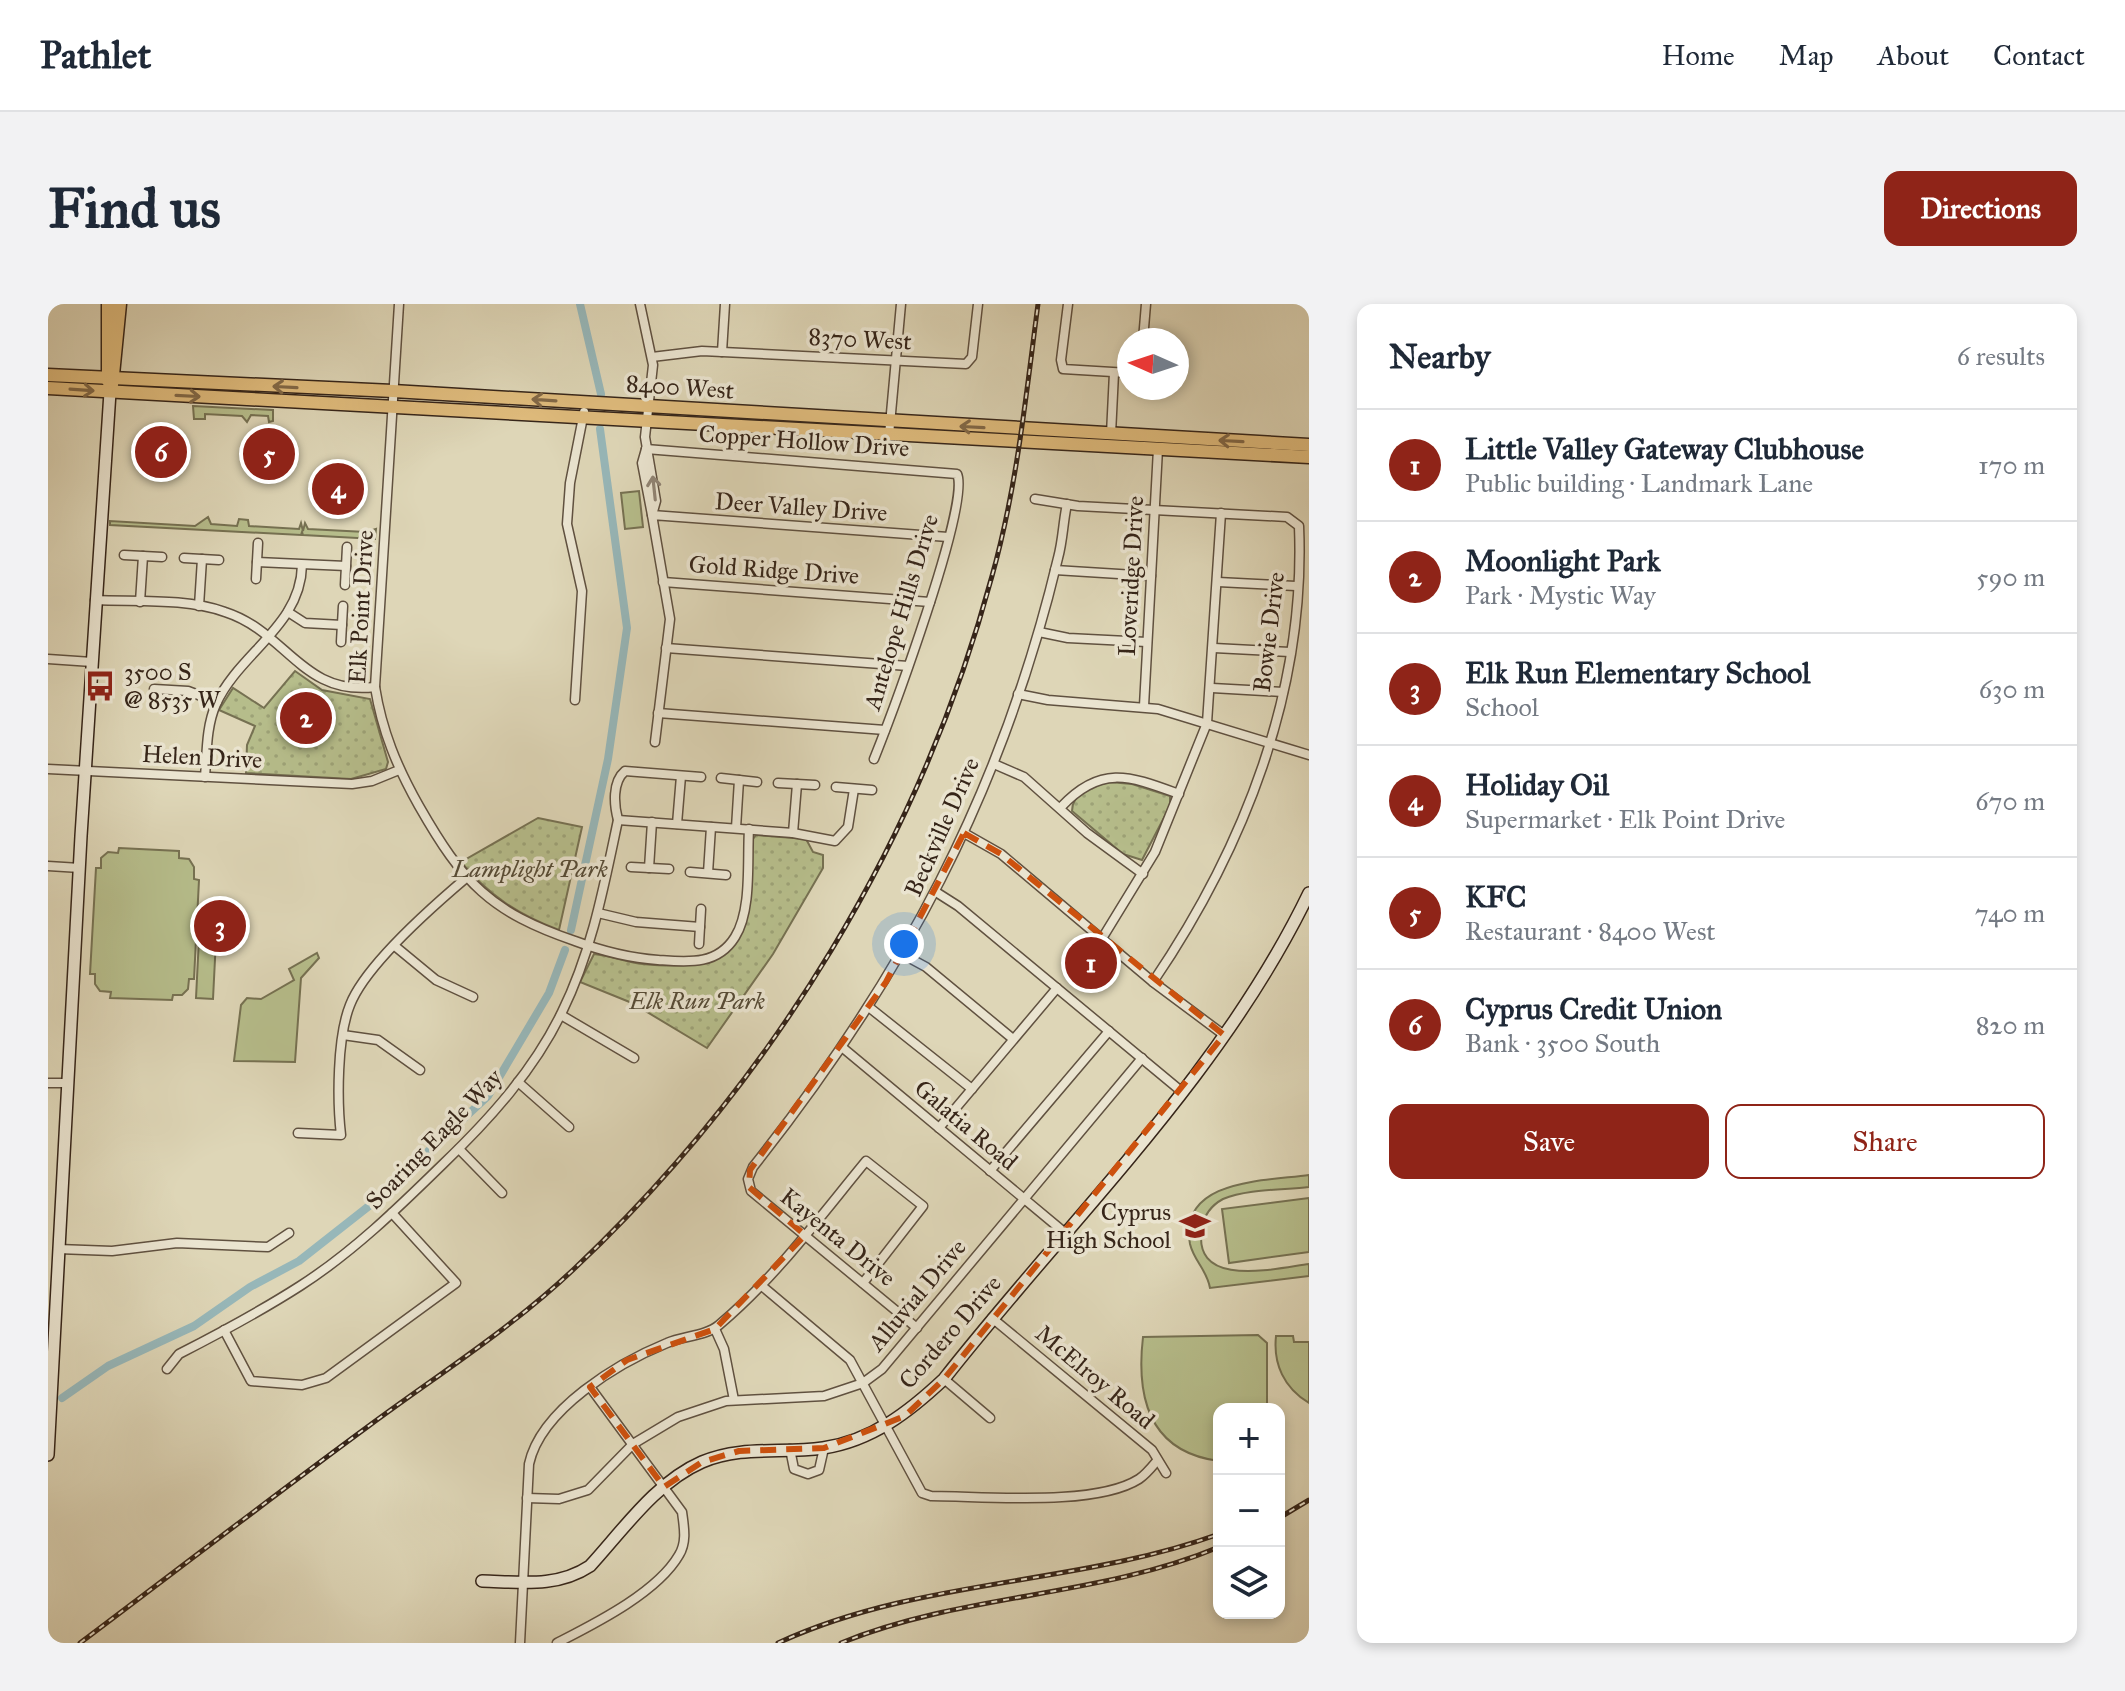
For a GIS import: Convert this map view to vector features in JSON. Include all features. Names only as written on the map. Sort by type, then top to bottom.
[{"type":"main road","points":[[108,304],[110,383]]},
{"type":"main road","points":[[110,383],[120,304]]},
{"type":"main road","name":"8400 West","points":[[48,375],[110,383],[392,406],[584,418],[647,414]]},
{"type":"main road","name":"8400 West","points":[[48,388],[110,383],[393,391],[584,403],[647,414],[1309,457]]},
{"type":"main road","name":"8400 West","points":[[889,428],[1111,434],[1309,445]]},
{"type":"street","name":"Elk Point Drive","points":[[399,304],[375,687],[386,737],[399,770],[445,850],[466,878],[508,913],[589,946],[647,960],[695,962],[722,952],[738,930],[749,829]]},
{"type":"street","points":[[640,304],[652,357],[653,387],[642,463],[669,611],[655,742]]},
{"type":"street","points":[[722,352],[725,304]]},
{"type":"street","points":[[889,428],[893,361],[901,304]]},
{"type":"street","name":"8370 West","points":[[652,357],[682,352],[722,352],[970,362],[978,304]]},
{"type":"street","points":[[1068,304],[1061,360],[1063,369],[1114,373],[1111,434]]},
{"type":"street","points":[[1144,328],[1146,304]]},
{"type":"street","points":[[48,1455],[52,1303],[58,1249],[110,383]]},
{"type":"street","points":[[575,700],[582,591],[567,524],[570,483],[584,418],[584,403]]},
{"type":"street","name":"Copper Hollow Drive","points":[[646,449],[949,471],[958,475]]},
{"type":"street","name":"Loveridge Drive","points":[[1144,706],[1158,449]]},
{"type":"street","name":"Antelope Hills Drive","points":[[874,759],[930,602],[948,537],[958,475]]},
{"type":"street","name":"Bowie Drive","points":[[1035,499],[1067,504],[1287,517],[1296,521],[1300,529],[1290,652],[1271,743],[1225,860],[1153,982]]},
{"type":"street","name":"Beckville Drive","points":[[750,1170],[870,1008],[936,892],[994,764],[1039,632],[1067,504]]},
{"type":"street","points":[[1103,937],[1143,874],[1207,723],[1212,688],[1221,513]]},
{"type":"street","name":"Deer Valley Drive","points":[[652,515],[948,537]]},
{"type":"street","points":[[256,579],[258,543]]},
{"type":"street","points":[[345,585],[347,547]]},
{"type":"street","points":[[124,555],[162,557]]},
{"type":"street","points":[[140,602],[143,556]]},
{"type":"street","points":[[184,558],[219,560]]},
{"type":"street","points":[[199,606],[202,559]]},
{"type":"street","points":[[257,562],[346,566]]},
{"type":"street","points":[[205,777],[208,733],[217,702],[288,612],[300,591],[302,565]]},
{"type":"street","points":[[1055,570],[1151,576]]},
{"type":"street","name":"Gold Ridge Drive","points":[[663,582],[930,602]]},
{"type":"street","points":[[1218,582],[1296,586]]},
{"type":"street","points":[[95,600],[199,606],[243,619],[270,636],[320,680],[347,688],[375,687]]},
{"type":"street","points":[[341,642],[343,606]]},
{"type":"street","points":[[288,612],[305,623],[342,625]]},
{"type":"street","points":[[1039,632],[1068,638],[1147,642]]},
{"type":"street","points":[[666,648],[908,666]]},
{"type":"street","points":[[1214,648],[1290,652]]},
{"type":"street","points":[[48,659],[92,662]]},
{"type":"street","points":[[1212,688],[1283,692]]},
{"type":"street","points":[[154,689],[188,691],[217,702]]},
{"type":"street","points":[[1018,694],[1048,700],[1144,706],[1309,755]]},
{"type":"street","points":[[658,713],[885,730]]},
{"type":"street","points":[[994,764],[1024,777],[1087,833],[1143,874]]},
{"type":"street","name":"Helen Drive","points":[[48,769],[352,784],[372,781],[399,770]]},
{"type":"street","name":"Soaring Eagle Way","points":[[167,1369],[179,1354],[300,1286],[392,1213],[459,1149],[518,1082],[561,1015],[589,946],[618,820],[615,804],[621,773],[681,776]]},
{"type":"street","points":[[677,824],[681,776],[701,777]]},
{"type":"street","points":[[721,778],[757,782]]},
{"type":"street","points":[[1061,807],[1079,788],[1104,778],[1140,781],[1179,794]]},
{"type":"street","points":[[736,828],[739,780]]},
{"type":"street","points":[[778,783],[815,785]]},
{"type":"street","points":[[793,833],[797,784]]},
{"type":"street","points":[[836,787],[872,790]]},
{"type":"street","points":[[618,820],[793,833],[835,841],[848,827],[854,789]]},
{"type":"street","points":[[649,868],[652,822]]},
{"type":"street","points":[[708,873],[711,827]]},
{"type":"street","points":[[964,833],[1001,854],[1153,982],[1224,1035]]},
{"type":"street","points":[[48,866],[80,868]]},
{"type":"street","points":[[631,867],[669,869]]},
{"type":"street","points":[[690,872],[726,875]]},
{"type":"street","points":[[298,1133],[341,1135],[343,1035],[356,993],[396,947],[466,878]]},
{"type":"street","points":[[936,892],[1181,1091]]},
{"type":"street","name":"Cordero Drive","points":[[482,1581],[560,1581],[590,1566],[664,1487],[702,1462],[739,1451],[824,1448],[905,1416],[944,1379],[1181,1091],[1268,971],[1309,893]]},
{"type":"street","points":[[699,944],[701,909]]},
{"type":"street","points":[[598,913],[636,922],[700,927]]},
{"type":"street","points":[[396,947],[436,980],[473,997]]},
{"type":"street","points":[[902,954],[926,967],[1013,1039]]},
{"type":"street","points":[[939,1128],[1057,988]]},
{"type":"street","points":[[870,1008],[972,1089]]},
{"type":"street","points":[[561,1015],[634,1058]]},
{"type":"street","points":[[990,1171],[1109,1031]]},
{"type":"street","points":[[343,1035],[378,1040],[420,1070]]},
{"type":"street","name":"Galatia Road","points":[[843,1048],[1064,1232]]},
{"type":"street","name":"Alluvial Drive","points":[[527,1498],[559,1499],[588,1490],[633,1444],[678,1417],[734,1400],[824,1396],[863,1383],[882,1369],[1142,1058]]},
{"type":"street","points":[[518,1082],[569,1127]]},
{"type":"street","points":[[48,1083],[68,1083]]},
{"type":"street","points":[[459,1149],[502,1193]]},
{"type":"street","points":[[520,1643],[527,1498],[534,1448],[557,1416],[627,1360],[671,1341],[715,1329],[762,1286],[866,1161],[923,1206],[863,1283]]},
{"type":"street","name":"Kayenta Drive","points":[[750,1170],[751,1191],[917,1328]]},
{"type":"street","points":[[224,1330],[251,1381],[302,1385],[326,1378],[456,1283],[392,1213]]},
{"type":"street","points":[[58,1249],[112,1251],[177,1243],[268,1247],[289,1233]]},
{"type":"street","points":[[762,1286],[850,1360],[922,1493],[931,1496],[1073,1496],[1139,1479],[1156,1462]]},
{"type":"street","name":"McElroy Road","points":[[992,1318],[1152,1450],[1156,1462],[1166,1473]]},
{"type":"street","points":[[715,1329],[724,1349],[734,1400]]},
{"type":"street","points":[[944,1379],[990,1418]]},
{"type":"street","points":[[557,1643],[605,1618],[653,1583],[679,1556],[685,1537],[682,1512],[590,1387]]},
{"type":"street","points":[[790,1449],[794,1469],[808,1474],[819,1470],[824,1448]]},
{"type":"highlighted area","points":[[964,833],[1001,854],[1224,1035],[944,1379],[905,1416],[824,1448],[739,1451],[702,1462],[664,1487],[590,1387],[627,1360],[715,1329],[805,1235],[749,1187],[750,1170],[886,982]]},
{"type":"green space","points":[[193,406],[273,410],[273,421],[269,422],[268,416],[251,415],[247,422],[242,416],[205,414],[205,419],[194,419]]},
{"type":"green space","points":[[639,491],[643,527],[625,529],[621,493]]},
{"type":"green space","points":[[208,517],[211,524],[237,526],[239,519],[248,520],[249,526],[299,529],[301,523],[303,531],[305,523],[308,529],[366,532],[376,529],[375,539],[303,535],[302,532],[301,535],[110,525],[110,521],[195,526]]},
{"type":"green space","points":[[295,671],[322,690],[370,699],[388,762],[386,769],[351,779],[246,773],[247,745],[255,726],[219,710],[233,688],[264,708]]},
{"type":"green space","points":[[1109,782],[1132,784],[1170,796],[1170,806],[1142,860],[1123,854],[1072,811],[1079,795]]},
{"type":"green space","name":"Lamplight Park","points":[[538,818],[582,827],[559,930],[505,903],[461,862]]},
{"type":"green space","name":"Elk Run Park","points":[[756,835],[806,839],[813,852],[823,855],[823,868],[773,954],[707,1048],[632,1003],[580,982],[594,954],[643,964],[680,966],[706,962],[725,953],[737,940],[744,921],[753,839]]},
{"type":"green space","points":[[119,848],[179,851],[179,858],[189,859],[194,867],[194,879],[199,880],[194,979],[189,979],[188,989],[182,995],[173,995],[172,1000],[110,998],[111,992],[100,991],[95,984],[95,974],[90,974],[96,868],[101,868],[101,858],[108,852],[118,853]]},
{"type":"green space","points":[[199,938],[216,939],[213,999],[196,998]]},
{"type":"green space","points":[[317,953],[319,958],[301,978],[295,1062],[234,1061],[241,1005],[247,998],[261,999],[294,980],[289,969]]},
{"type":"green space","points":[[1309,1175],[1309,1187],[1254,1192],[1223,1199],[1215,1204],[1202,1228],[1202,1248],[1210,1260],[1223,1268],[1258,1271],[1309,1264],[1309,1276],[1210,1288],[1190,1244],[1190,1222],[1198,1206],[1230,1187]]},
{"type":"green space","points":[[1309,1198],[1309,1252],[1229,1263],[1222,1209]]},
{"type":"green space","points":[[1258,1335],[1267,1343],[1267,1403],[1213,1403],[1213,1460],[1195,1456],[1177,1446],[1162,1434],[1152,1418],[1142,1380],[1143,1337]]},
{"type":"green space","points":[[1276,1336],[1293,1336],[1294,1342],[1309,1342],[1309,1403],[1293,1390],[1282,1374],[1276,1356]]},
{"type":"waterway","points":[[580,304],[601,394]]},
{"type":"waterway","points":[[571,930],[608,759],[627,628],[600,429]]},
{"type":"waterway","points":[[62,1398],[108,1366],[194,1326],[250,1287],[299,1261],[369,1206],[488,1096],[549,993],[565,950]]},
{"type":"railway","points":[[80,1643],[333,1452],[501,1331],[551,1290],[647,1195],[714,1118],[775,1036],[831,950],[881,861],[925,769],[962,674],[992,576],[1008,509],[1038,304]]},
{"type":"railway","points":[[1285,1514],[1309,1500]]},
{"type":"railway","points":[[778,1643],[831,1622],[886,1606],[1109,1564],[1213,1536]]},
{"type":"railway","points":[[841,1643],[934,1614],[1126,1576],[1213,1549]]},
{"type":"place","name":"Cyprus Credit Union","points":[[161,452]]},
{"type":"place","name":"KFC","points":[[269,454]]},
{"type":"place","name":"Holiday Oil","points":[[338,489]]},
{"type":"place","name":"3500 S @ 8535 W","points":[[100,686]]},
{"type":"place","name":"Moonlight Park","points":[[306,718]]},
{"type":"place","name":"Elk Run Elementary School","points":[[220,926]]},
{"type":"place","name":"Little Valley Gateway Clubhouse","points":[[1091,963]]},
{"type":"place","name":"Cyprus High School","points":[[1195,1226]]}]
